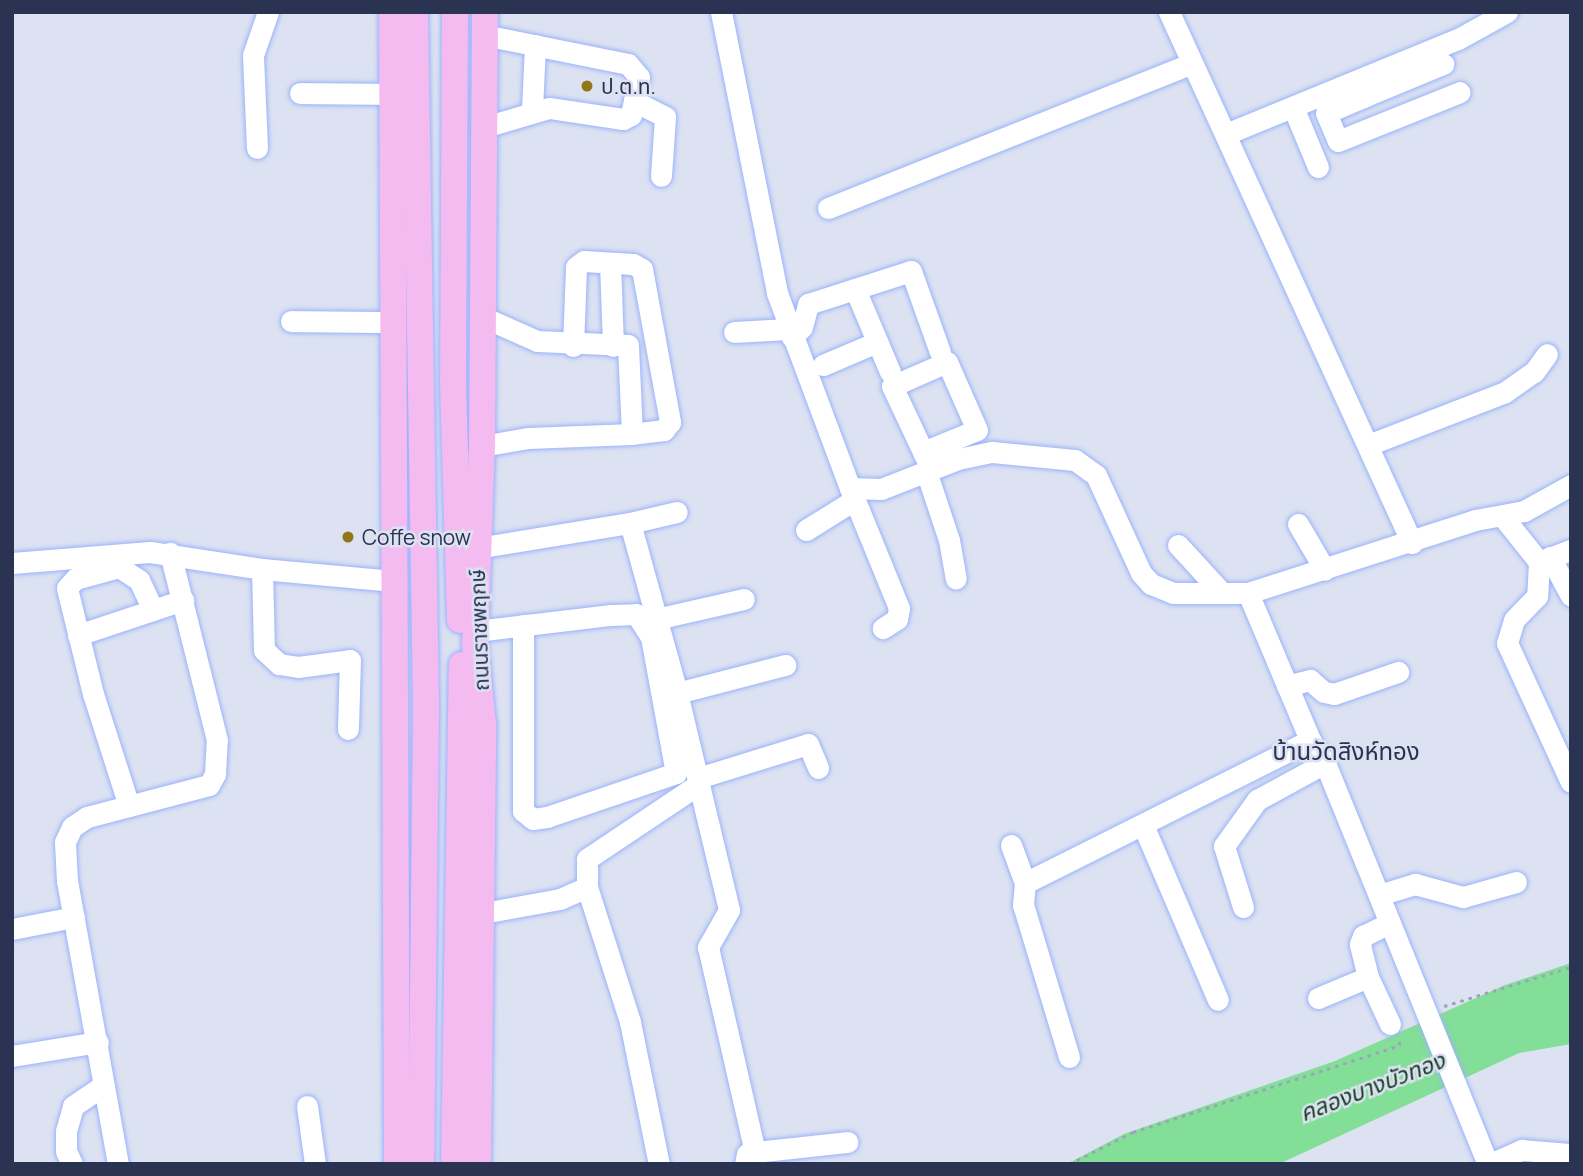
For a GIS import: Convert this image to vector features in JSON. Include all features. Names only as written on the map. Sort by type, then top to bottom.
[{"type":"main road","points":[[392,12],[395,446],[409,1064],[421,1164]]},
{"type":"main road","points":[[393,106],[413,12]]},
{"type":"main road","points":[[397,1164],[409,1064],[426,707],[413,12]]},
{"type":"main road","name":"ถนนราชพฤกษ์","points":[[457,12],[453,383],[463,687],[466,1068],[478,1164]]},
{"type":"main road","name":"ถนนราชพฤกษ์","points":[[454,1164],[466,1068],[483,724],[475,637],[482,446],[484,24]]},
{"type":"main road","points":[[382,1164],[384,511],[395,446]]},
{"type":"main road","points":[[475,637],[495,725],[496,1164]]},
{"type":"street","points":[[257,148],[253,55],[268,12]]},
{"type":"street","points":[[721,12],[755,191],[790,333],[899,608],[897,619],[883,628]]},
{"type":"street","points":[[1169,12],[1190,64],[1226,134],[1412,543]]},
{"type":"street","points":[[1460,92],[1338,141],[1326,113],[1360,89],[1507,12]]},
{"type":"street","points":[[484,24],[535,45],[628,64],[639,77],[631,115],[623,119],[532,109],[485,127]]},
{"type":"street","points":[[532,109],[535,45]]},
{"type":"street","points":[[828,208],[1190,64]]},
{"type":"street","points":[[1226,134],[1293,107],[1443,64]]},
{"type":"street","points":[[300,93],[393,106]]},
{"type":"street","points":[[634,101],[665,117],[661,176]]},
{"type":"street","points":[[1293,107],[1318,167]]},
{"type":"street","points":[[482,446],[528,438],[632,434],[664,430],[670,422],[642,269],[610,262],[584,261],[576,267],[573,346]]},
{"type":"street","points":[[610,262],[632,434]]},
{"type":"street","points":[[734,332],[790,333],[803,327],[808,304],[911,271],[940,352]]},
{"type":"street","points":[[855,289],[890,372]]},
{"type":"street","points":[[483,317],[537,341],[573,346],[656,347]]},
{"type":"street","points":[[291,321],[394,322]]},
{"type":"street","points":[[823,365],[877,342]]},
{"type":"street","points":[[1368,445],[1505,392],[1534,372],[1547,354]]},
{"type":"street","points":[[806,530],[852,494],[881,489],[926,464],[977,430],[947,362],[892,386],[926,464],[947,532],[956,578]]},
{"type":"street","points":[[926,464],[992,452],[1074,460],[1096,475],[1141,573],[1151,584],[1173,593],[1248,593],[1412,543],[1475,520],[1503,517],[1537,505],[1571,485]]},
{"type":"street","points":[[477,548],[630,523],[677,512]]},
{"type":"street","points":[[1503,517],[1545,559],[1571,596]]},
{"type":"street","points":[[630,523],[677,693],[729,910],[708,947],[750,1158],[847,1142]]},
{"type":"street","points":[[1298,524],[1325,570]]},
{"type":"street","points":[[1178,545],[1222,593]]},
{"type":"street","points":[[1545,559],[1571,550]]},
{"type":"street","points":[[12,563],[170,553],[262,569],[383,580]]},
{"type":"street","points":[[118,1164],[74,917],[65,842],[72,827],[87,817],[209,785],[215,774],[217,740],[170,553]]},
{"type":"street","points":[[1545,559],[1537,596],[1514,620],[1507,643],[1571,782]]},
{"type":"street","points":[[129,806],[78,635],[67,588],[75,579],[119,568],[129,570],[139,580],[153,610]]},
{"type":"street","points":[[262,569],[264,650],[279,664],[298,667],[350,660],[348,729]]},
{"type":"street","points":[[1248,593],[1310,740],[1325,763],[1390,923],[1431,1006],[1465,1107],[1489,1164],[1522,1150],[1571,1154]]},
{"type":"street","points":[[656,619],[744,599]]},
{"type":"street","points":[[78,635],[183,600]]},
{"type":"street","points":[[475,637],[523,625],[636,614],[651,637],[676,773],[547,817],[533,819],[523,811],[523,625]]},
{"type":"street","points":[[677,693],[785,665]]},
{"type":"street","points":[[1287,686],[1310,680],[1324,692],[1334,694],[1398,672]]},
{"type":"street","points":[[1025,883],[1310,740]]},
{"type":"street","points":[[659,1164],[630,1022],[587,887],[587,859],[698,781],[808,744],[818,768]]},
{"type":"street","points":[[1242,907],[1224,846],[1257,800],[1325,763]]},
{"type":"street","points":[[1143,825],[1218,1000]]},
{"type":"street","points":[[1011,845],[1025,883],[1023,905],[1069,1057]]},
{"type":"street","points":[[1379,895],[1415,884],[1462,897],[1516,882]]},
{"type":"street","points":[[494,911],[560,899],[587,887]]},
{"type":"street","points":[[12,929],[74,917]]},
{"type":"street","points":[[1390,923],[1363,936],[1360,944],[1367,977],[1390,1024]]},
{"type":"street","points":[[1318,998],[1367,977]]},
{"type":"street","points":[[12,1056],[97,1042]]},
{"type":"street","points":[[72,1164],[66,1151],[65,1131],[72,1106],[104,1085]]},
{"type":"street","points":[[307,1106],[315,1164]]},
{"type":"path","points":[[1431,1006],[1479,997],[1571,967]]},
{"type":"path","points":[[1069,1164],[1133,1132],[1400,1045],[1390,1024]]},
{"type":"water","name":"คลองบางบัวทอง","points":[[1571,963],[1571,1044],[1519,1053],[1279,1164],[1067,1164],[1124,1134],[1335,1061],[1505,985]]},
{"type":"place","name":"ป.ต.ท.","points":[[587,86]]},
{"type":"place","name":"Coffe snow","points":[[348,537]]},
{"type":"district","name":"บ้านวัดสิงห์ทอง","points":[[1346,751]]}]
